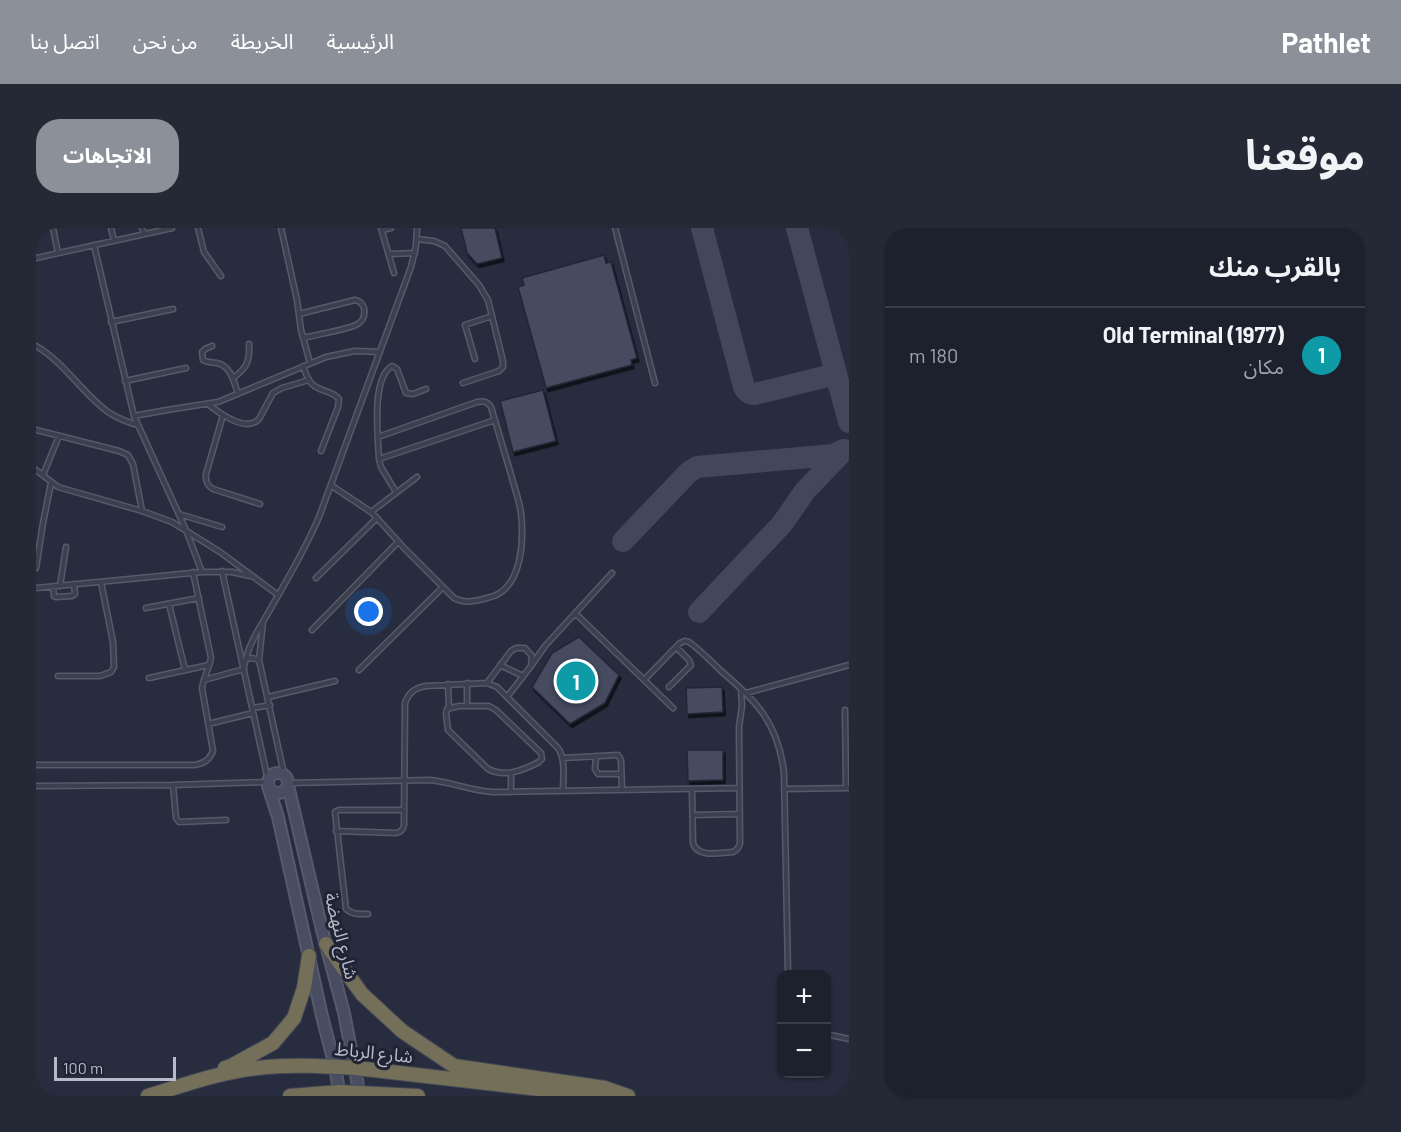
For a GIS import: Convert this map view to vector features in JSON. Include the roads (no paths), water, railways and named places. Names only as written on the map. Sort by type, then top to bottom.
[{"type":"highway","points":[[326,944],[362,994],[402,1031],[454,1066],[605,1088],[628,1096]]},
{"type":"highway","points":[[135,1096],[158,1085],[231,1066],[273,1043],[294,1018],[304,988],[309,956]]},
{"type":"highway","name":"شارع الرباط","points":[[148,1096],[222,1074],[281,1066],[356,1068],[600,1096]]},
{"type":"highway","points":[[290,1096],[340,1094],[418,1096]]},
{"type":"main road","points":[[277,772],[287,781],[284,791],[277,793],[273,792],[268,783],[273,774],[277,772]]},
{"type":"main road","name":"شارع النهضة","points":[[287,781],[337,985],[360,1094]]},
{"type":"main road","name":"شارع النهضة","points":[[268,783],[278,817],[340,1094]]},
{"type":"lane","points":[[53,228],[58,253]]},
{"type":"lane","points":[[111,228],[114,241]]},
{"type":"lane","points":[[142,228],[144,234]]},
{"type":"lane","points":[[36,258],[172,228]]},
{"type":"lane","points":[[198,228],[204,252],[221,276]]},
{"type":"lane","points":[[281,228],[310,363]]},
{"type":"lane","points":[[391,228],[382,229],[394,273]]},
{"type":"lane","points":[[203,680],[244,668],[250,643],[310,538],[332,486],[381,352],[415,253],[417,228]]},
{"type":"lane","points":[[615,228],[655,383]]},
{"type":"lane","points":[[417,239],[440,243],[450,250],[483,290],[488,300],[503,367],[499,371],[463,383]]},
{"type":"lane","points":[[94,245],[134,416],[186,530],[202,572]]},
{"type":"lane","points":[[389,254],[415,253]]},
{"type":"lane","points":[[299,314],[355,300],[363,304],[365,311],[362,320],[355,326],[303,338]]},
{"type":"lane","points":[[111,322],[173,309]]},
{"type":"lane","points":[[475,359],[465,325],[492,316]]},
{"type":"lane","points":[[232,378],[247,364],[250,354],[249,344]]},
{"type":"lane","points":[[36,346],[48,354],[104,408],[118,418],[138,425]]},
{"type":"lane","points":[[212,346],[202,352],[203,360],[225,367],[238,394]]},
{"type":"lane","points":[[134,416],[227,399],[310,363],[341,353],[381,352]]},
{"type":"lane","points":[[303,366],[309,380],[316,387],[333,393],[339,399],[321,451]]},
{"type":"lane","points":[[396,492],[381,467],[379,459],[379,387],[389,367],[396,367],[406,393],[413,394],[426,389]]},
{"type":"lane","points":[[125,381],[186,368]]},
{"type":"lane","points":[[208,404],[223,415],[245,425],[256,423],[273,393],[309,380]]},
{"type":"lane","points":[[332,486],[377,518],[454,598],[466,602],[486,598],[505,590],[510,583],[522,547],[521,512],[488,403],[477,402],[378,437]]},
{"type":"lane","points":[[223,415],[206,474],[208,486],[260,504]]},
{"type":"lane","points":[[379,459],[495,420]]},
{"type":"lane","points":[[36,430],[124,452],[128,455],[133,464],[142,511]]},
{"type":"lane","points":[[42,474],[59,435]]},
{"type":"lane","points":[[36,470],[51,483],[65,490],[142,511],[172,522],[220,552],[278,595]]},
{"type":"lane","points":[[370,512],[417,477]]},
{"type":"lane","points":[[36,566],[51,483]]},
{"type":"lane","points":[[178,514],[222,527]]},
{"type":"lane","points":[[316,578],[377,518]]},
{"type":"lane","points":[[312,630],[398,542]]},
{"type":"lane","points":[[60,586],[66,547]]},
{"type":"lane","points":[[36,588],[193,572],[222,571],[252,577]]},
{"type":"lane","name":"شارع النهضة","points":[[222,571],[268,783]]},
{"type":"lane","points":[[36,765],[195,765],[203,764],[210,759],[213,751],[202,688],[211,658],[193,572]]},
{"type":"lane","points":[[507,697],[545,646],[612,573]]},
{"type":"lane","points":[[58,676],[106,675],[114,666],[112,633],[101,582]]},
{"type":"lane","points":[[53,586],[54,596],[65,596],[75,594],[74,584]]},
{"type":"lane","points":[[358,670],[442,588]]},
{"type":"lane","points":[[146,608],[199,598]]},
{"type":"lane","points":[[169,604],[185,670]]},
{"type":"lane","points":[[575,613],[673,708]]},
{"type":"lane","name":"شارع النهضة","points":[[263,622],[260,660],[287,781]]},
{"type":"lane","points":[[644,680],[676,647],[685,641],[689,642],[746,693],[772,726],[782,757],[785,789],[788,970]]},
{"type":"lane","points":[[487,683],[511,651],[520,647],[525,648],[532,656],[531,666]]},
{"type":"lane","points":[[669,687],[691,665],[676,647]]},
{"type":"lane","points":[[245,660],[252,658],[260,660]]},
{"type":"lane","points":[[149,678],[210,665]]},
{"type":"lane","points":[[500,665],[523,676]]},
{"type":"lane","points":[[746,693],[849,665]]},
{"type":"lane","points":[[268,697],[335,681]]},
{"type":"lane","points":[[467,683],[467,706]]},
{"type":"lane","points":[[336,831],[400,832],[404,825],[405,703],[408,696],[419,687],[487,683],[497,687],[558,748],[563,758],[563,791]]},
{"type":"lane","points":[[448,684],[447,727],[450,733],[488,769],[511,773],[523,770],[542,759],[541,753],[492,707],[484,705],[449,707]]},
{"type":"lane","points":[[692,789],[694,848],[698,852],[713,853],[737,850],[740,814],[741,688]]},
{"type":"lane","points":[[208,723],[270,705]]},
{"type":"lane","points":[[785,789],[848,788],[845,711]]},
{"type":"lane","points":[[563,758],[618,755],[621,760],[621,790]]},
{"type":"lane","points":[[596,756],[595,769],[598,774],[621,774]]},
{"type":"lane","points":[[511,773],[511,792]]},
{"type":"lane","points":[[287,781],[440,781],[482,791],[511,792],[739,788]]},
{"type":"lane","points":[[36,786],[268,783]]},
{"type":"lane","points":[[173,785],[176,818],[180,822],[226,820]]},
{"type":"lane","points":[[368,914],[354,914],[346,909],[334,814],[336,810],[404,810]]},
{"type":"lane","points":[[693,815],[740,814]]},
{"type":"lane","points":[[831,1035],[849,1039]]},
{"type":"place","name":"Old Terminal (1977)","points":[[576,681]]}]
